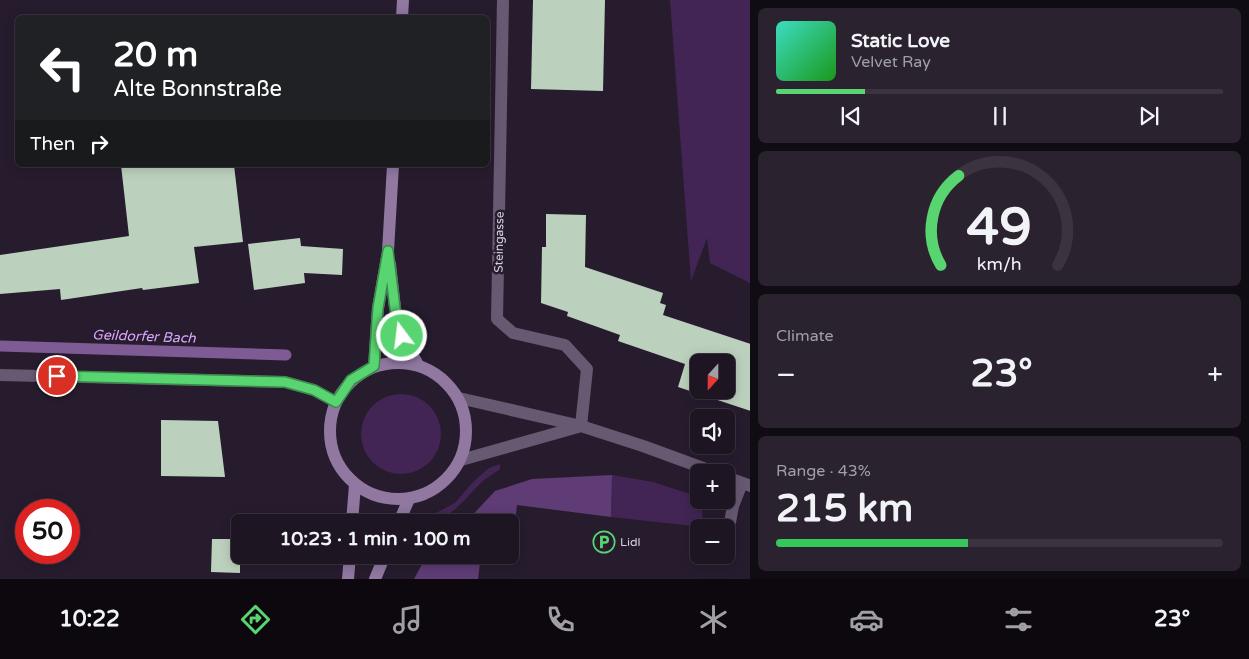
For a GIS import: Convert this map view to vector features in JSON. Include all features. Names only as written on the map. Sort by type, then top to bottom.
[{"type":"main road","points":[[402,15],[403,0]]},
{"type":"main road","points":[[374,366],[378,308],[388,251],[393,167]]},
{"type":"main road","points":[[388,251],[395,308],[402,336],[418,365]]},
{"type":"main road","points":[[396,362],[418,365],[442,378],[459,398],[466,419],[466,440],[460,460],[448,478],[430,492],[410,499],[381,498],[355,485],[340,469],[331,447],[329,424],[336,402],[351,380],[374,366],[396,362]]},
{"type":"main road","points":[[353,514],[355,485]]},
{"type":"main road","points":[[403,514],[410,499]]},
{"type":"main road","points":[[348,579],[349,564]]},
{"type":"main road","points":[[375,579],[381,564]]},
{"type":"street","name":"Steingasse","points":[[503,0],[497,319],[513,333],[565,345],[587,369],[581,426]]},
{"type":"street","points":[[0,375],[285,382],[314,390],[336,402]]},
{"type":"street","points":[[459,398],[581,426],[692,464]]},
{"type":"street","points":[[460,460],[581,426]]},
{"type":"street","points":[[731,519],[733,506],[746,485]]},
{"type":"shaded area","points":[[670,0],[750,0],[750,283],[710,263],[707,238],[691,281]]},
{"type":"shaded area","points":[[401,394],[416,397],[429,406],[438,419],[441,434],[438,449],[429,462],[416,471],[401,474],[386,471],[373,462],[364,449],[361,434],[364,419],[373,406],[386,397]]},
{"type":"shaded area","points":[[500,464],[500,469],[484,480],[450,513],[434,514],[455,503],[473,482],[489,468]]},
{"type":"shaded area","points":[[612,475],[653,482],[690,494],[690,509],[702,509],[703,519],[690,519],[690,526],[611,517]]},
{"type":"shaded area","points":[[612,475],[611,517],[517,505],[516,514],[473,514],[495,491],[532,479]]},
{"type":"shaded area","points":[[422,564],[480,564],[478,579],[414,579]]},
{"type":"building","points":[[533,0],[605,0],[603,91],[531,89]]},
{"type":"building","points":[[121,167],[234,167],[243,242],[194,247],[199,283],[143,290],[142,288],[61,300],[60,289],[0,294],[0,255],[129,236]]},
{"type":"building","points":[[546,214],[586,215],[585,267],[663,293],[660,303],[666,305],[663,315],[750,344],[750,411],[714,399],[735,399],[735,354],[690,354],[690,391],[678,387],[685,364],[618,341],[620,335],[567,316],[568,312],[541,303],[542,247],[546,247]]},
{"type":"building","points":[[300,238],[301,246],[343,249],[342,275],[304,273],[305,283],[254,290],[248,244]]},
{"type":"building","points":[[161,420],[218,421],[225,477],[161,476]]},
{"type":"building","points":[[212,539],[231,539],[231,564],[240,564],[240,573],[211,572]]},
{"type":"waterway","name":"Geildorfer Bach","points":[[0,346],[286,355]]},
{"type":"place","name":"Lidl","points":[[604,542]]},
{"type":"route","points":[[57,376],[285,382],[314,390],[336,402],[351,380],[374,366],[378,308],[388,251],[395,308],[402,336]]}]
